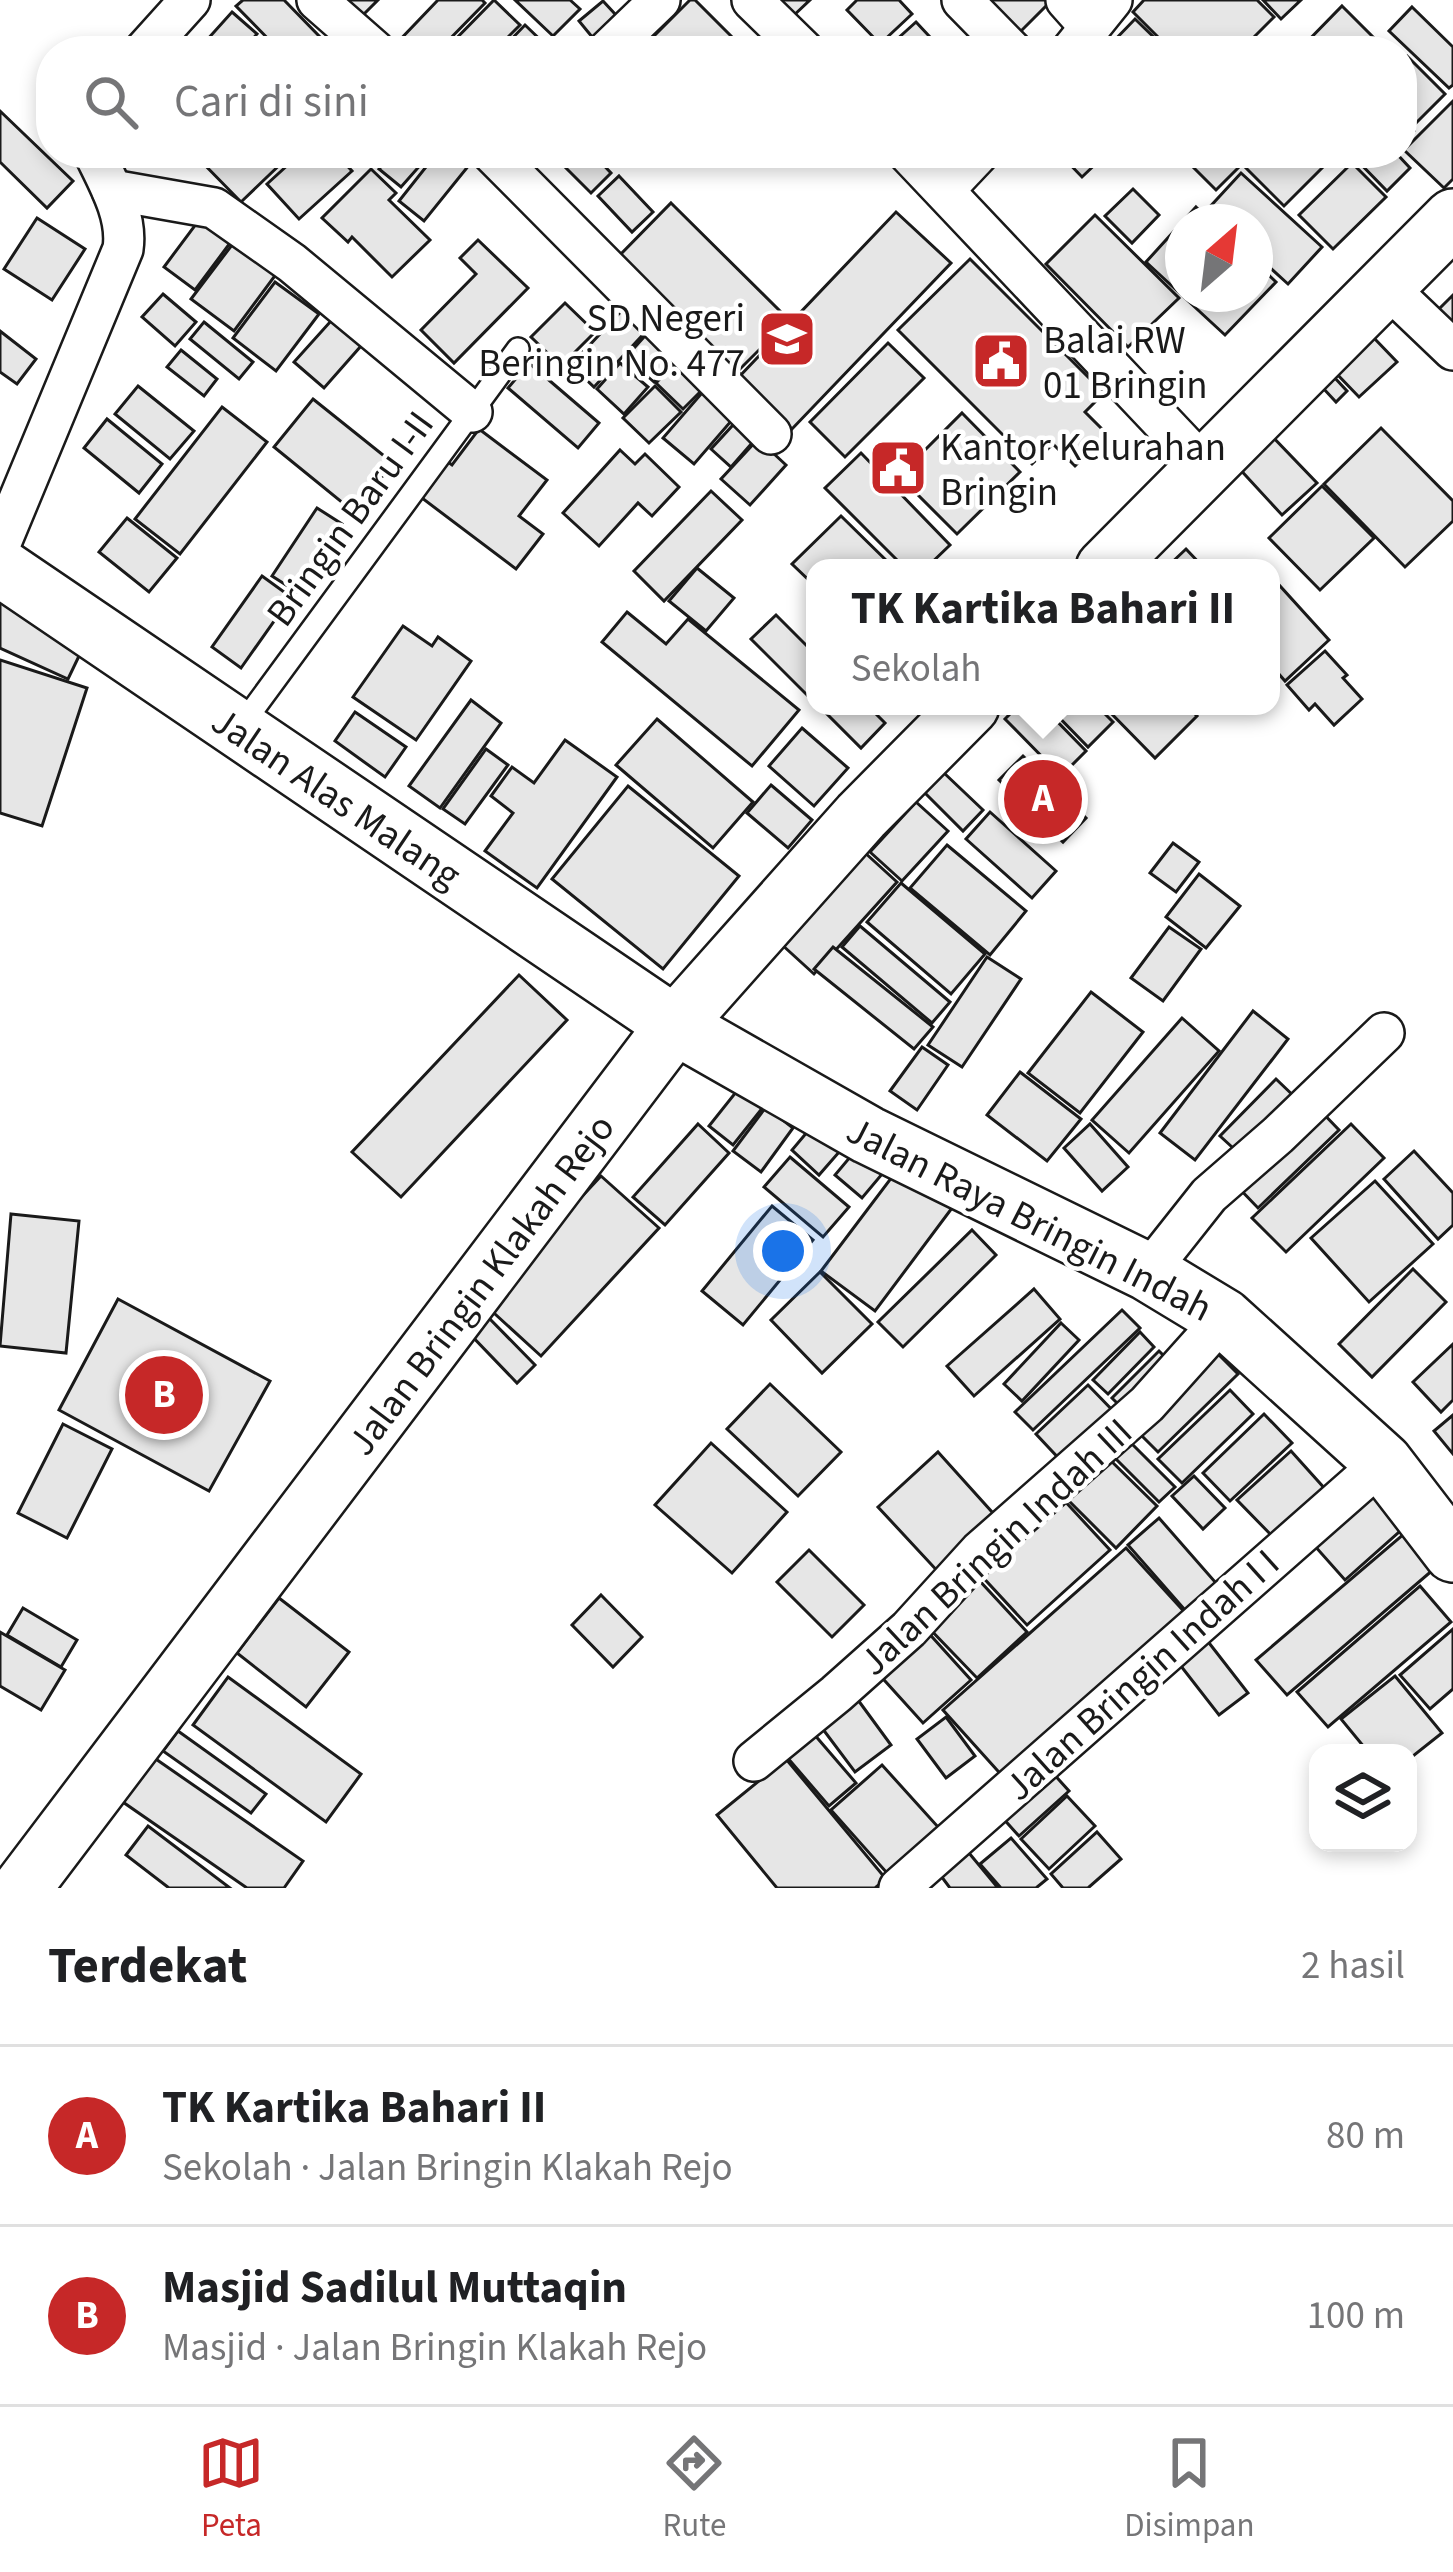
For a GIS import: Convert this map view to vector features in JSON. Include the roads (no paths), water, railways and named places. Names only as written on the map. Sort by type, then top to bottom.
[{"type":"street","points":[[317,0],[358,36]]},
{"type":"street","points":[[622,36],[659,0]]},
{"type":"street","points":[[752,0],[789,36]]},
{"type":"street","points":[[962,0],[997,36]]},
{"type":"street","points":[[155,36],[179,4]]},
{"type":"street","points":[[0,545],[123,249],[123,224],[101,168]]},
{"type":"street","points":[[511,168],[771,434]]},
{"type":"street","points":[[923,168],[1204,466]]},
{"type":"street","points":[[945,189],[965,168]]},
{"type":"street","points":[[112,190],[214,208],[226,215],[292,263],[472,412]]},
{"type":"street","points":[[1114,559],[1453,218]]},
{"type":"street","points":[[1386,286],[1453,350]]},
{"type":"street","name":"Jalan Alas Malang","points":[[0,567],[675,1025]]},
{"type":"street","name":"Jalan Bringin Klakah Rejo","points":[[22,1888],[675,1025],[861,817],[961,715]]},
{"type":"street","name":"Jalan Raya Bringin Indah","points":[[675,1025],[868,1135],[1148,1272],[1224,1318],[1383,1462],[1453,1553]]},
{"type":"street","points":[[1148,1272],[1209,1195],[1384,1033]]},
{"type":"street","name":"Jalan Bringin Indah III","points":[[754,1761],[909,1629],[980,1551],[1147,1404],[1224,1318]]},
{"type":"street","name":"Jalan Bringin Indah I I","points":[[899,1888],[1383,1462]]},
{"type":"lane","name":"Bringin Baru I-II","points":[[238,730],[518,349]]},
{"type":"place","name":"SD Negeri Beringin No. 477","points":[[787,339]]},
{"type":"place","name":"Balai RW 01 Bringin","points":[[1001,361]]},
{"type":"place","name":"Kantor Kelurahan Bringin","points":[[898,468]]},
{"type":"place","name":"TK Kartika Bahari II","points":[[1043,799]]},
{"type":"place","name":"Masjid Sadilul Muttaqin","points":[[164,1395]]}]
